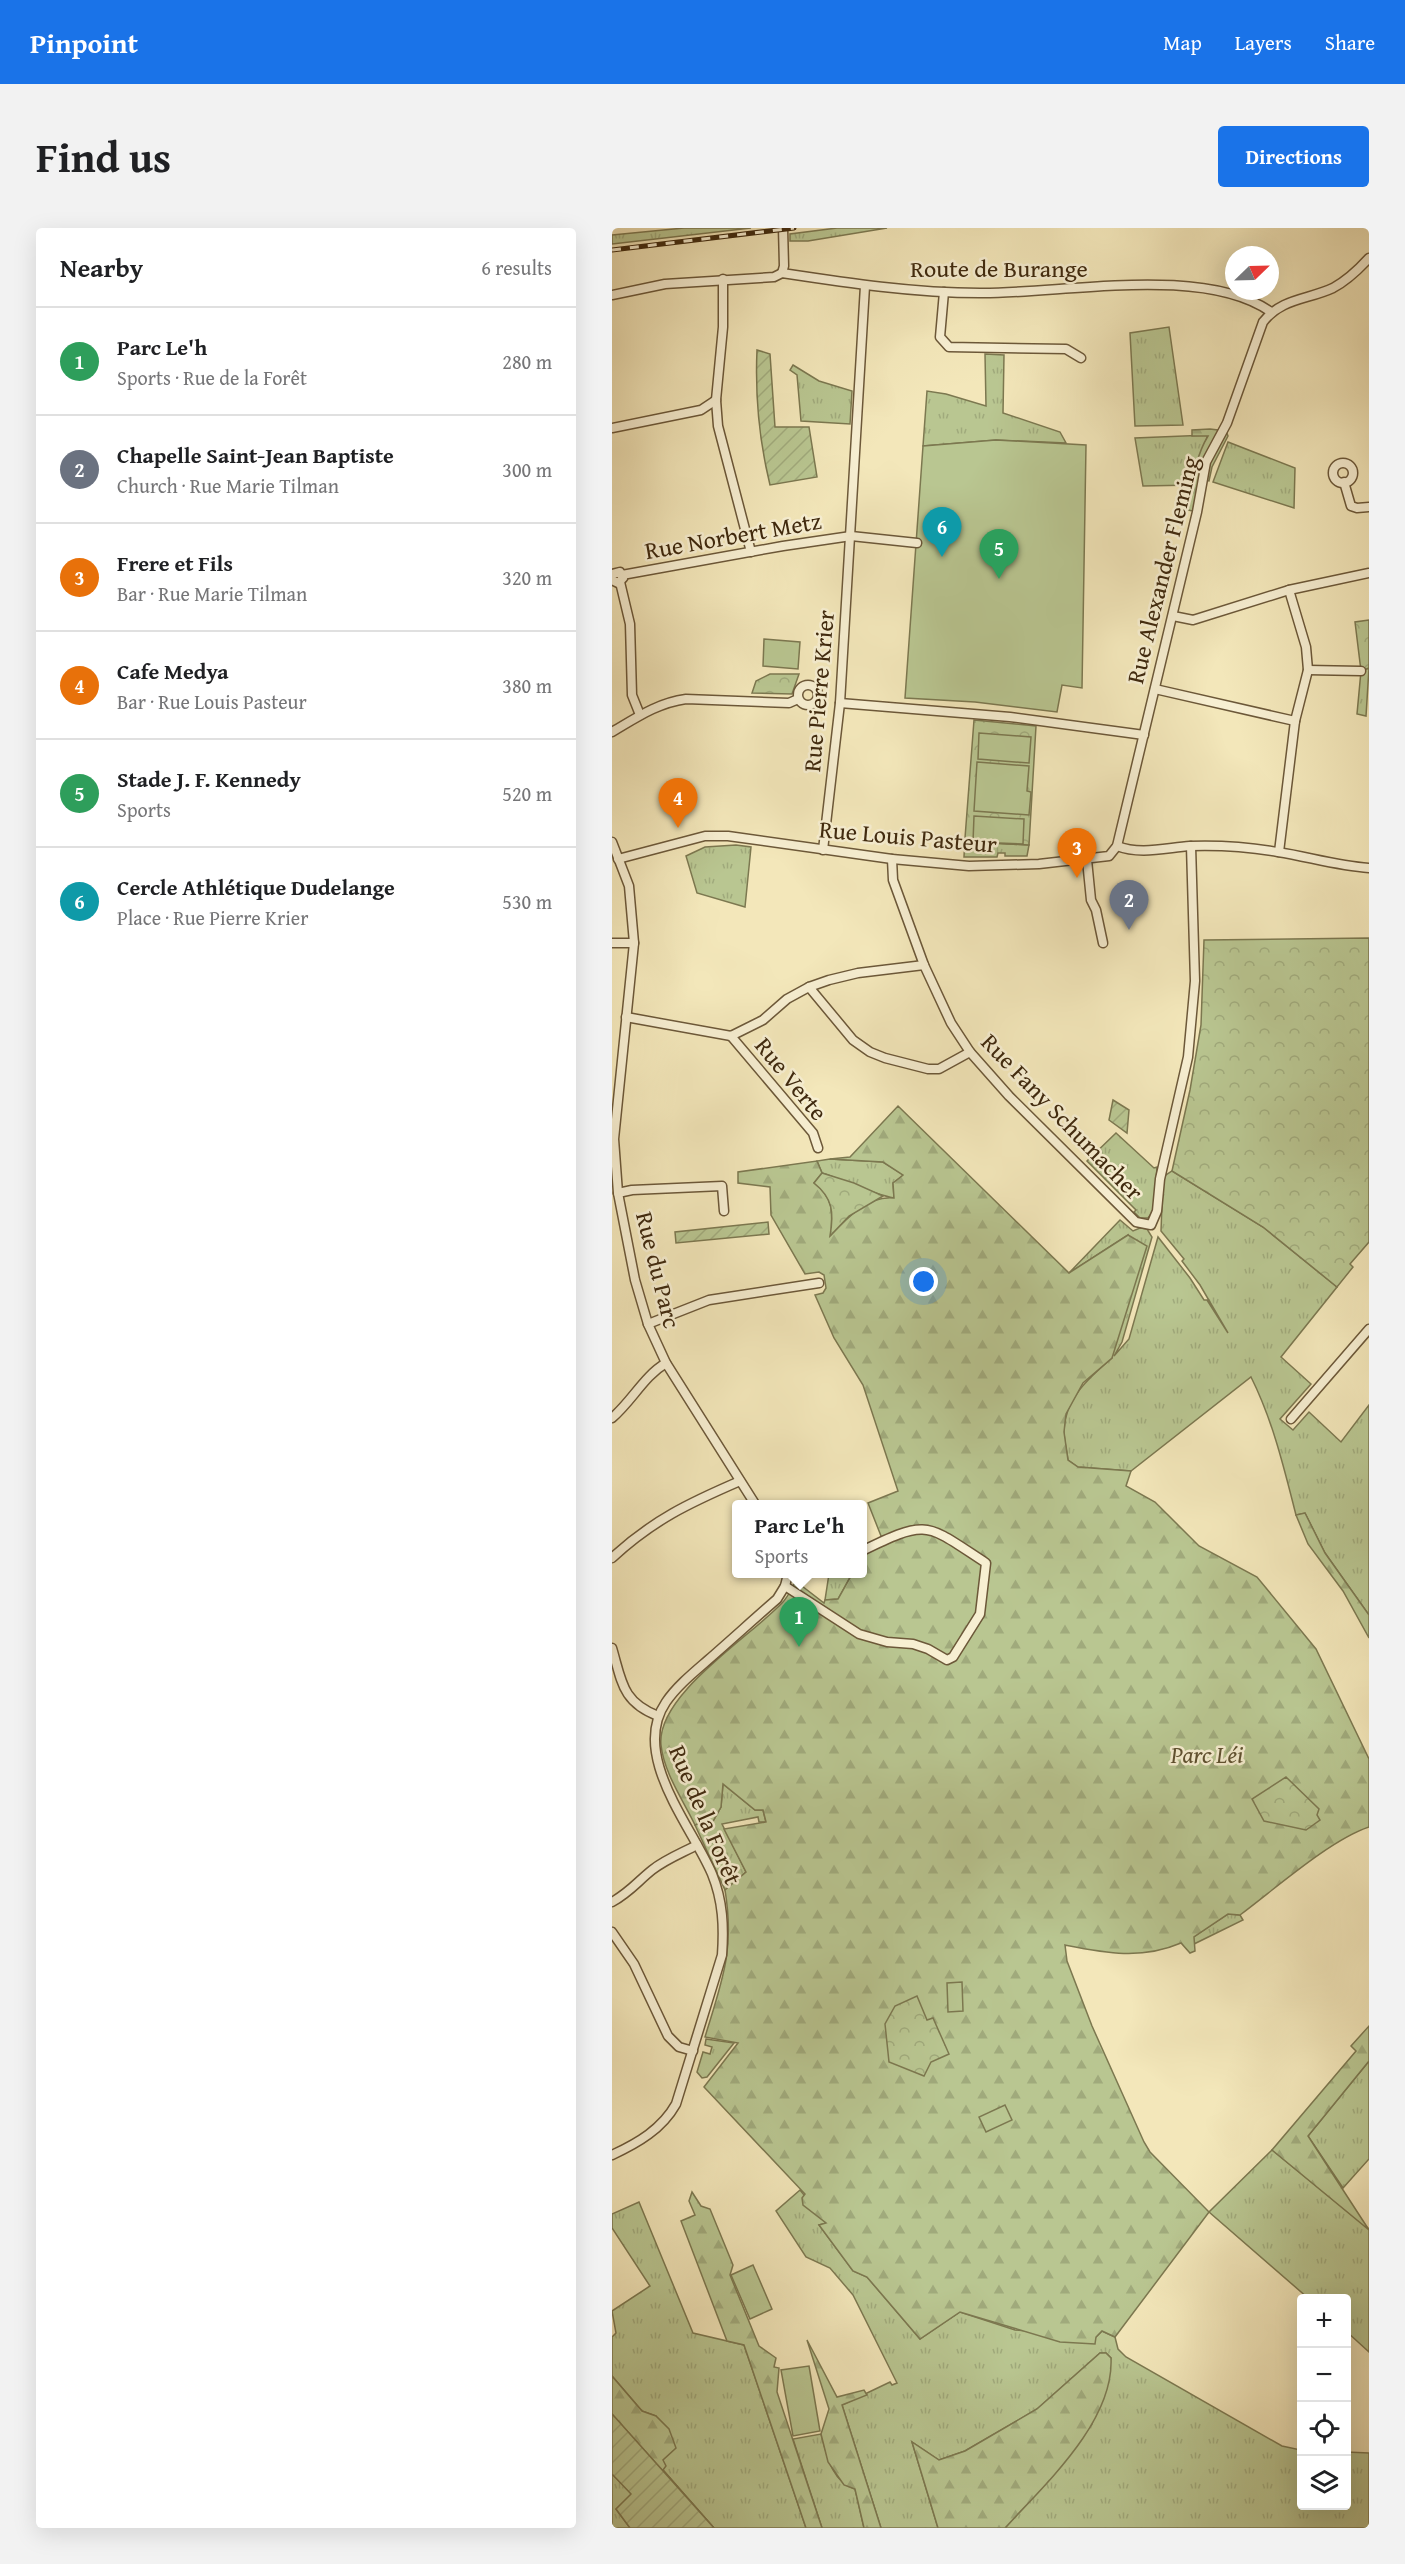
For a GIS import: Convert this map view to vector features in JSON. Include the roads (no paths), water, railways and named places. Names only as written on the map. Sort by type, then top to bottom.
[{"type":"street","points":[[782,273],[784,266],[783,228]]},
{"type":"street","points":[[1271,312],[1284,303],[1335,287],[1369,258]]},
{"type":"street","name":"Route de Burange","points":[[612,296],[665,284],[774,277],[782,273],[866,286],[944,292],[1016,293],[1148,285],[1186,286],[1258,303],[1271,312]]},
{"type":"street","points":[[723,279],[723,327],[716,400],[718,426],[751,552]]},
{"type":"street","name":"Rue Pierre Krier","points":[[823,850],[840,703],[866,286]]},
{"type":"street","points":[[944,292],[940,337],[949,347],[1066,349],[1081,357]]},
{"type":"street","name":"Rue Alexander Fleming","points":[[1117,846],[1173,615],[1206,462],[1227,423],[1240,388],[1245,366],[1263,322],[1271,312]]},
{"type":"street","points":[[612,428],[701,410],[716,400]]},
{"type":"street","points":[[1344,483],[1351,506],[1369,507]]},
{"type":"street","points":[[851,536],[917,543]]},
{"type":"street","name":"Rue Norbert Metz","points":[[615,575],[851,536]]},
{"type":"street","points":[[1173,615],[1193,620],[1289,590],[1369,573]]},
{"type":"street","points":[[615,575],[630,624],[632,695],[640,715]]},
{"type":"street","points":[[1279,852],[1295,721],[1308,670],[1306,647],[1289,590]]},
{"type":"street","points":[[1308,670],[1361,672]]},
{"type":"street","points":[[1155,689],[1295,721]]},
{"type":"street","points":[[612,732],[656,706],[686,699],[789,703],[798,699]]},
{"type":"street","points":[[840,703],[1010,717],[1144,735]]},
{"type":"street","name":"Rue Louis Pasteur","points":[[618,859],[705,836],[728,836],[892,859],[969,866],[1087,860],[1109,856],[1117,846]]},
{"type":"street","name":"Rue du Parc","points":[[612,842],[630,894],[634,943],[615,1119],[614,1170],[635,1281],[648,1324],[666,1363],[752,1500]]},
{"type":"street","points":[[1117,846],[1137,851],[1191,846],[1239,847],[1279,852],[1344,866],[1369,868]]},
{"type":"street","name":"Rue Fany Schumacher","points":[[892,859],[893,880],[924,966],[951,1023],[970,1052],[987,1073],[1136,1222],[1151,1225],[1157,1211],[1160,1179],[1188,1057],[1195,981],[1191,846]]},
{"type":"street","points":[[1087,860],[1091,900],[1096,910],[1104,943]]},
{"type":"street","points":[[612,943],[634,943]]},
{"type":"street","points":[[626,1017],[731,1036],[763,1020],[788,999],[809,987],[858,973],[924,966]]},
{"type":"street","points":[[809,987],[853,1040],[878,1055],[928,1069],[939,1069],[970,1052]]},
{"type":"street","name":"Rue Verte","points":[[731,1036],[813,1133],[818,1148]]},
{"type":"street","points":[[618,1193],[632,1190],[722,1186],[724,1211]]},
{"type":"street","points":[[648,1324],[709,1300],[819,1283]]},
{"type":"street","points":[[1291,1419],[1369,1329]]},
{"type":"street","points":[[612,1418],[634,1398],[655,1370],[666,1363]]},
{"type":"street","points":[[612,1558],[657,1521],[677,1509],[740,1481]]},
{"type":"street","points":[[785,1586],[859,1634],[887,1642],[913,1644],[928,1649],[947,1660],[953,1657],[980,1614],[986,1563],[944,1535],[923,1528],[904,1531],[867,1549]]},
{"type":"street","name":"Rue de la Forêt","points":[[612,2155],[644,2138],[668,2119],[676,2104],[718,1972],[724,1930],[718,1891],[657,1761],[654,1732],[658,1716],[666,1702],[683,1683],[777,1599],[787,1578]]},
{"type":"street","points":[[612,1648],[628,1696],[642,1710],[658,1716]]},
{"type":"street","points":[[612,1902],[640,1883],[651,1871],[669,1858],[697,1845]]},
{"type":"street","points":[[612,1932],[634,1964],[668,2036],[679,2047],[693,2051]]},
{"type":"railway","points":[[612,250],[794,228]]},
{"type":"place","name":"Cercle Athlétique Dudelange","points":[[942,557]]},
{"type":"place","name":"Stade J. F. Kennedy","points":[[999,579]]},
{"type":"place","name":"Cafe Medya","points":[[678,828]]},
{"type":"place","name":"Frere et Fils","points":[[1077,878]]},
{"type":"place","name":"Chapelle Saint-Jean Baptiste","points":[[1129,930]]},
{"type":"place","name":"Parc Le'h","points":[[799,1647]]},
{"type":"park label","name":"Parc Léi","points":[[1207,1755]]}]
